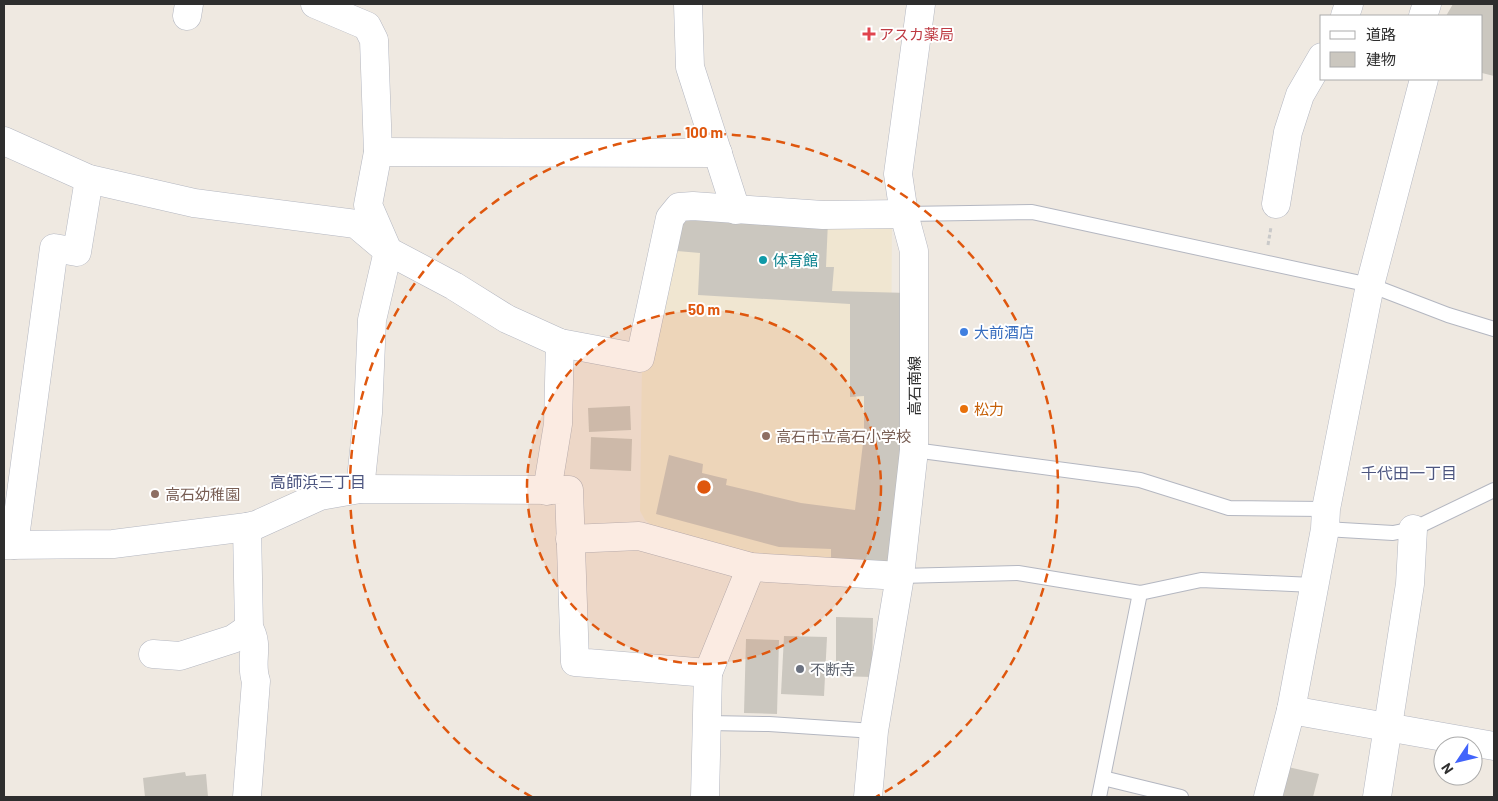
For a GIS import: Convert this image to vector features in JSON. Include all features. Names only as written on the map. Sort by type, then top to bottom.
[{"type":"street","points":[[315,4],[370,15],[374,40],[378,152],[368,205],[388,251],[372,320],[368,414],[360,489]]},
{"type":"street","points":[[688,4],[690,67],[736,210]]},
{"type":"street","name":"高石南線","points":[[868,797],[874,730],[900,576],[914,450],[914,251],[904,214],[898,174],[921,4]]},
{"type":"street","points":[[1276,204],[1288,132],[1300,95],[1320,60]]},
{"type":"street","points":[[1268,797],[1291,710],[1370,285],[1424,80]]},
{"type":"street","points":[[4,141],[89,179],[194,203],[356,224],[388,251],[454,286],[507,319],[560,342],[640,358],[670,218],[680,207],[692,206],[824,215],[904,214]]},
{"type":"street","points":[[378,152],[718,153]]},
{"type":"street","points":[[89,179],[77,252],[54,248],[9,545],[113,544],[247,527],[256,525],[320,496],[360,489],[569,490],[575,662],[708,673]]},
{"type":"street","points":[[547,491],[558,424],[560,342]]},
{"type":"street","points":[[247,527],[249,628],[255,638],[253,674],[256,681],[247,797]]},
{"type":"street","points":[[1377,797],[1390,727],[1410,584],[1413,530]]},
{"type":"street","points":[[570,538],[639,536],[751,567],[900,576]]},
{"type":"street","points":[[705,797],[708,673],[751,567]]},
{"type":"street","points":[[153,654],[180,656],[234,639],[249,628]]},
{"type":"street","points":[[1291,710],[1494,746]]},
{"type":"lane","points":[[904,214],[1032,212],[1370,285],[1448,315],[1494,329]]},
{"type":"lane","points":[[914,450],[1140,480],[1229,508],[1325,519],[1393,533],[1413,530],[1494,490]]},
{"type":"lane","points":[[900,576],[1018,573],[1140,593],[1201,580],[1313,585]]},
{"type":"lane","points":[[1099,797],[1140,593]]},
{"type":"lane","points":[[708,723],[769,724],[874,730]]},
{"type":"lane","points":[[1103,778],[1181,797]]},
{"type":"path","points":[[1264,262],[1276,204]]},
{"type":"shaded area","name":"高石市立高石小学校","points":[[892,219],[890,569],[788,561],[720,547],[654,527],[645,520],[640,511],[642,362],[674,229]]},
{"type":"building","points":[[1453,4],[1494,4],[1494,76],[1483,73],[1483,15],[1447,15]]},
{"type":"building","points":[[678,219],[828,221],[826,267],[834,267],[832,291],[909,293],[908,424],[890,566],[831,561],[831,549],[779,547],[656,514],[669,455],[703,464],[702,473],[727,479],[726,485],[801,503],[855,510],[864,435],[864,396],[850,397],[850,304],[698,295],[700,253],[677,251]]},
{"type":"building","points":[[630,406],[631,430],[589,432],[588,408]]},
{"type":"building","points":[[591,437],[632,439],[631,471],[590,469]]},
{"type":"building","points":[[836,617],[873,618],[872,677],[836,676]]},
{"type":"building","points":[[784,636],[827,637],[824,696],[781,694]]},
{"type":"building","points":[[746,639],[779,640],[777,714],[744,713]]},
{"type":"building","points":[[1288,767],[1319,774],[1313,797],[1281,797]]},
{"type":"building","points":[[185,772],[186,776],[206,774],[208,797],[145,797],[143,778]]},
{"type":"place","name":"アスカ薬局","points":[[869,34]]},
{"type":"place","name":"体育館","points":[[763,260]]},
{"type":"place","name":"大前酒店","points":[[964,332]]},
{"type":"place","name":"松力","points":[[964,409]]},
{"type":"place","name":"高石市立高石小学校","points":[[766,436]]},
{"type":"place","name":"高石幼稚園","points":[[155,494]]},
{"type":"place","name":"不断寺","points":[[800,669]]},
{"type":"district","name":"千代田一丁目","points":[[1409,472]]},
{"type":"district","name":"高師浜三丁目","points":[[318,481]]}]
